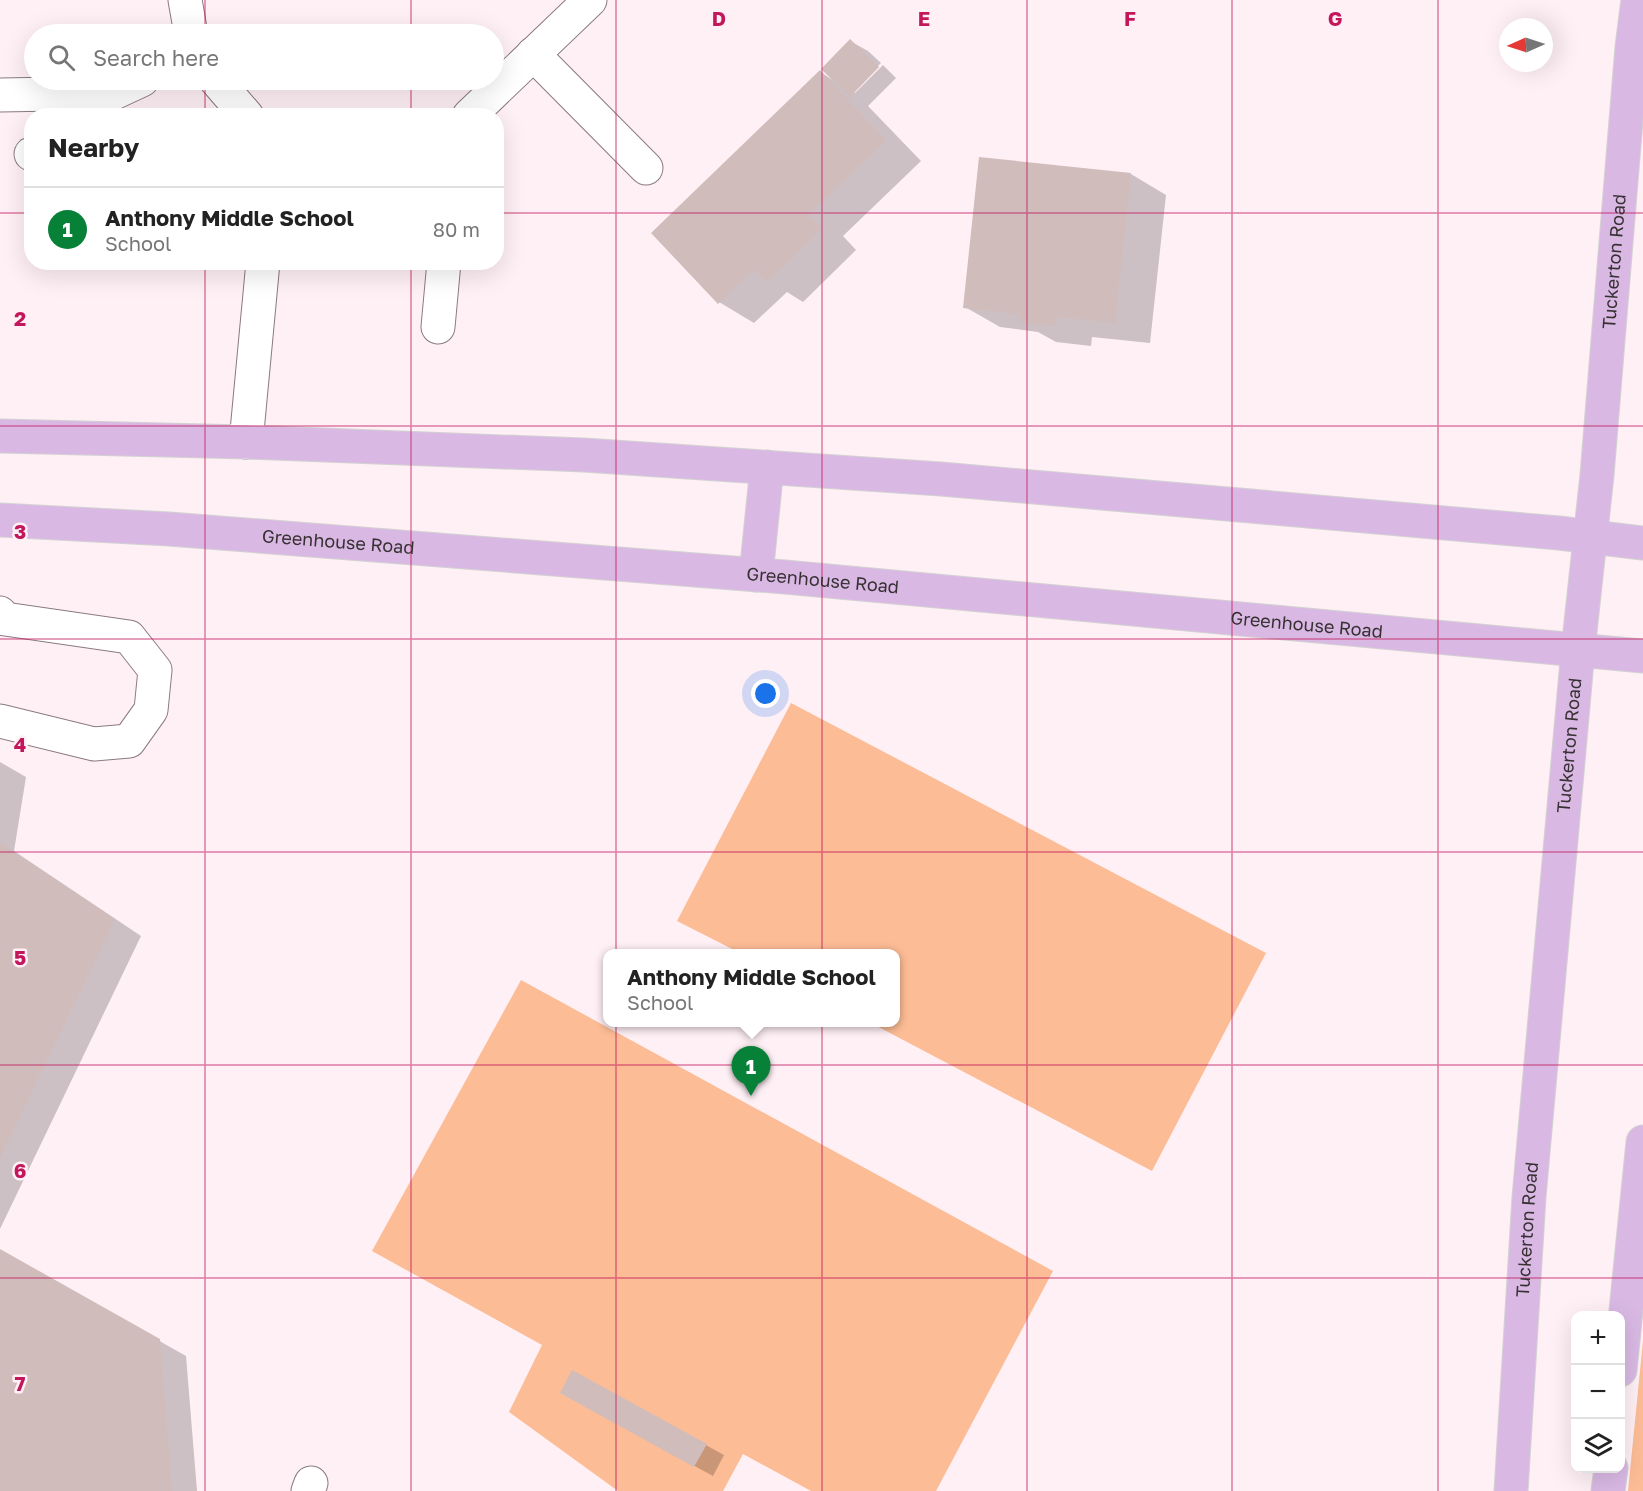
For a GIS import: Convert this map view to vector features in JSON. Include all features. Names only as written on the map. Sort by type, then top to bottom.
[{"type":"main road","name":"Tuckerton Road","points":[[1511,1491],[1529,1197],[1578,650],[1591,537],[1632,46],[1638,0]]},
{"type":"main road","points":[[0,436],[246,442],[585,455],[941,479],[1643,543]]},
{"type":"main road","points":[[756,575],[767,467]]},
{"type":"main road","name":"Greenhouse Road","points":[[0,520],[169,529],[756,575],[1643,656]]},
{"type":"main road","points":[[1621,1365],[1643,1142]]},
{"type":"main road","points":[[1608,1491],[1610,1473]]},
{"type":"lane","points":[[185,0],[189,24]]},
{"type":"lane","points":[[504,82],[590,0]]},
{"type":"lane","points":[[533,54],[646,168]]},
{"type":"lane","points":[[225,90],[240,108]]},
{"type":"lane","points":[[477,108],[496,90]]},
{"type":"lane","points":[[0,95],[123,96]]},
{"type":"lane","points":[[246,442],[262,270]]},
{"type":"lane","points":[[438,327],[443,270]]},
{"type":"lane","points":[[0,613],[5,619],[129,637],[155,670],[151,710],[129,741],[94,744],[0,721]]},
{"type":"shaded area","points":[[791,703],[1266,953],[1152,1171],[879,1027],[900,1027],[900,949],[732,949],[677,921]]},
{"type":"shaded area","points":[[521,980],[603,1025],[603,1027],[607,1027],[1053,1271],[936,1491],[811,1491],[743,1454],[723,1491],[618,1491],[509,1412],[542,1345],[372,1251]]},
{"type":"shaded area","points":[[1643,1341],[1643,1491],[1628,1491]]},
{"type":"building","points":[[850,39],[879,67],[850,97],[821,69]]},
{"type":"building","points":[[820,70],[886,140],[808,215],[822,229],[767,282],[754,269],[718,304],[651,233]]},
{"type":"building","points":[[979,157],[1131,173],[1115,323],[1057,317],[1056,326],[1019,322],[1019,314],[963,308]]},
{"type":"building","points":[[0,843],[115,919],[0,1158]]},
{"type":"building","points":[[0,1249],[160,1339],[172,1491],[0,1491]]},
{"type":"building","points":[[572,1370],[707,1444],[694,1467],[560,1393]]},
{"type":"place","name":"Anthony Middle School","points":[[751,1096]]}]
